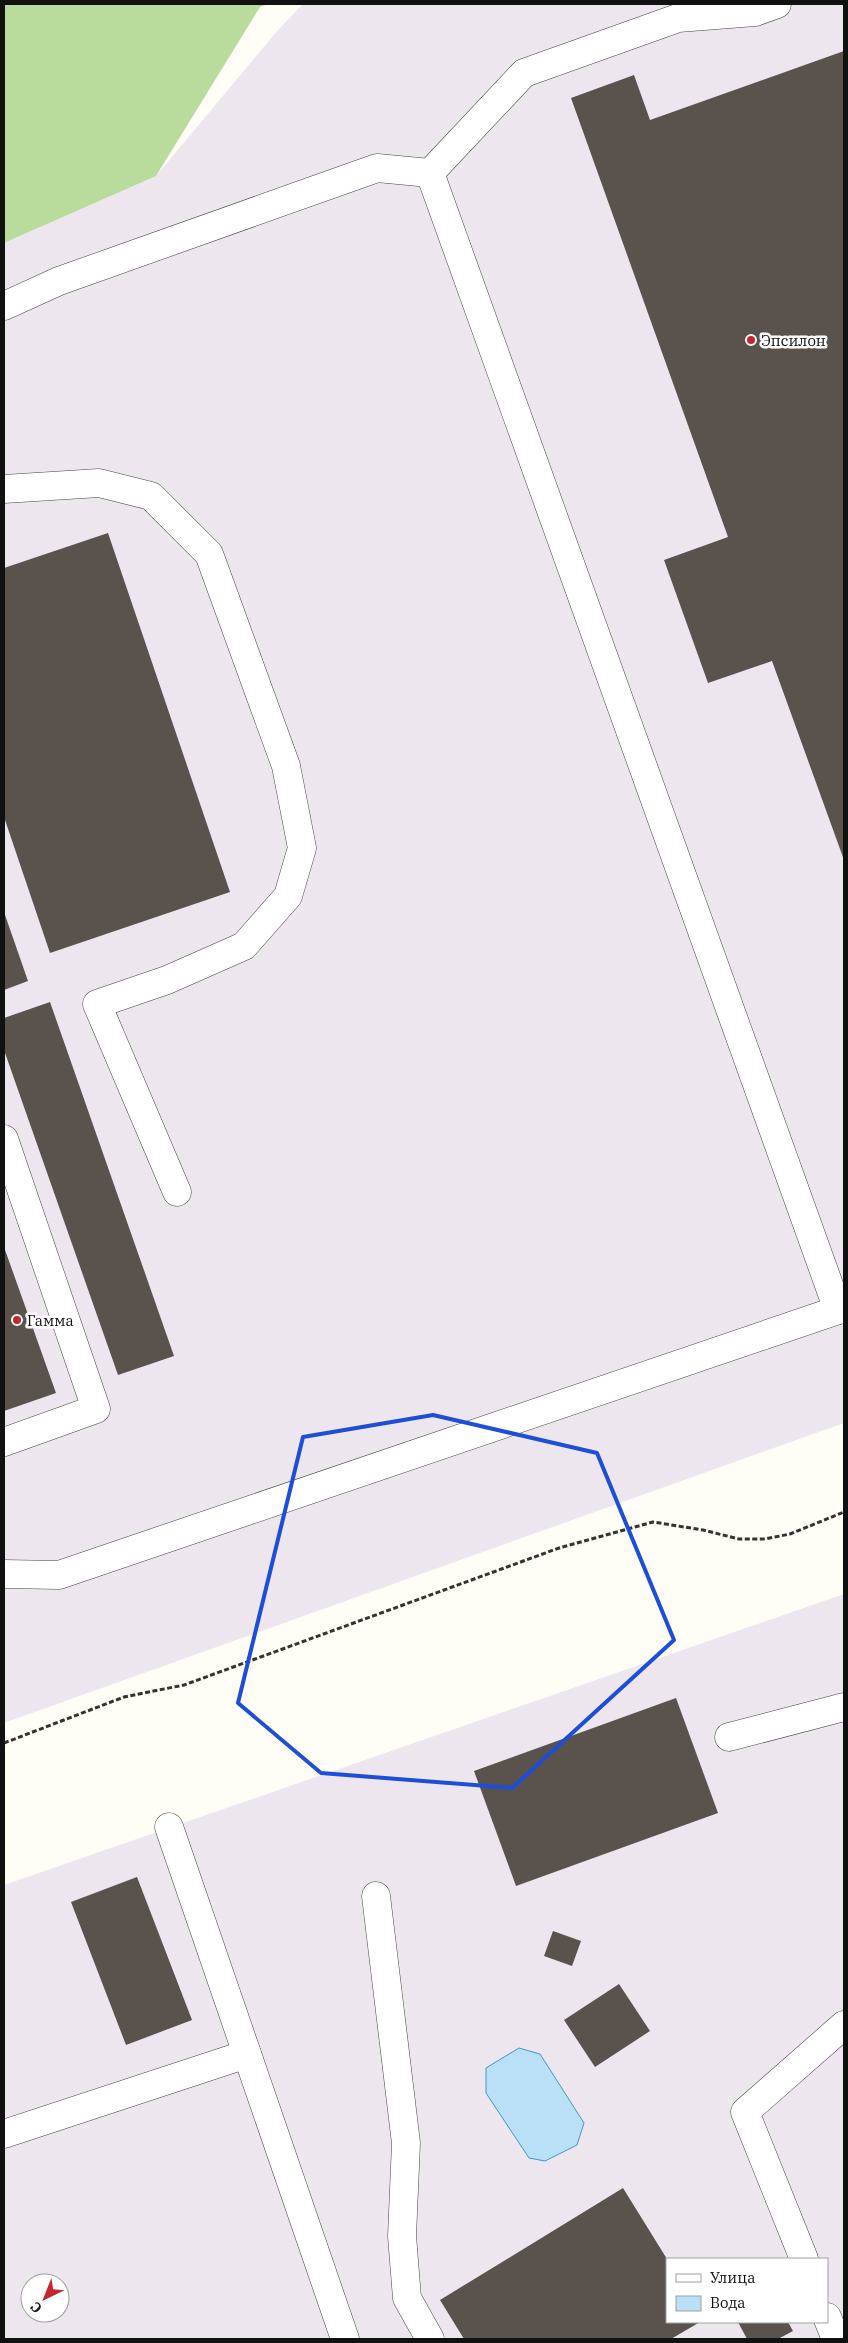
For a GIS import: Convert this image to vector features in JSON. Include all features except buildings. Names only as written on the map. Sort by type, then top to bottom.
[{"type":"lane","points":[[430,173],[524,73],[678,18],[755,12],[777,4]]},
{"type":"lane","points":[[4,306],[59,281],[377,168],[430,173]]},
{"type":"lane","points":[[4,1574],[59,1575],[841,1309],[430,173]]},
{"type":"lane","points":[[4,488],[99,483],[151,496],[209,554],[286,766],[302,848],[288,896],[244,946],[167,980],[97,1004],[177,1192]]},
{"type":"lane","points":[[4,1139],[96,1409],[4,1442]]},
{"type":"lane","points":[[728,1738],[844,1708]]},
{"type":"lane","points":[[169,1827],[345,2339]]},
{"type":"lane","points":[[376,1896],[406,2143],[402,2236],[407,2298],[430,2339]]},
{"type":"lane","points":[[804,2258],[745,2112],[844,2025]]},
{"type":"lane","points":[[4,2134],[247,2054]]},
{"type":"lane","points":[[828,2319],[836,2339]]},
{"type":"path","points":[[4,1743],[124,1696],[184,1685],[559,1548],[653,1522],[740,1538],[765,1538],[790,1534],[844,1512]]},
{"type":"highlighted area","points":[[433,1415],[597,1453],[674,1640],[512,1788],[321,1773],[238,1703],[303,1437]]},
{"type":"shaded area","points":[[303,4],[844,4],[844,1423],[4,1723],[4,243],[156,176],[278,30]]},
{"type":"shaded area","points":[[844,1594],[844,2339],[4,2339],[4,1885]]},
{"type":"green space","points":[[4,4],[268,4],[260,7],[156,176],[4,243]]},
{"type":"water","points":[[519,2048],[540,2054],[584,2123],[577,2145],[545,2161],[529,2158],[486,2093],[486,2068]]},
{"type":"place","name":"Эпсилон","points":[[751,340]]},
{"type":"place","name":"Гамма","points":[[17,1320]]}]
